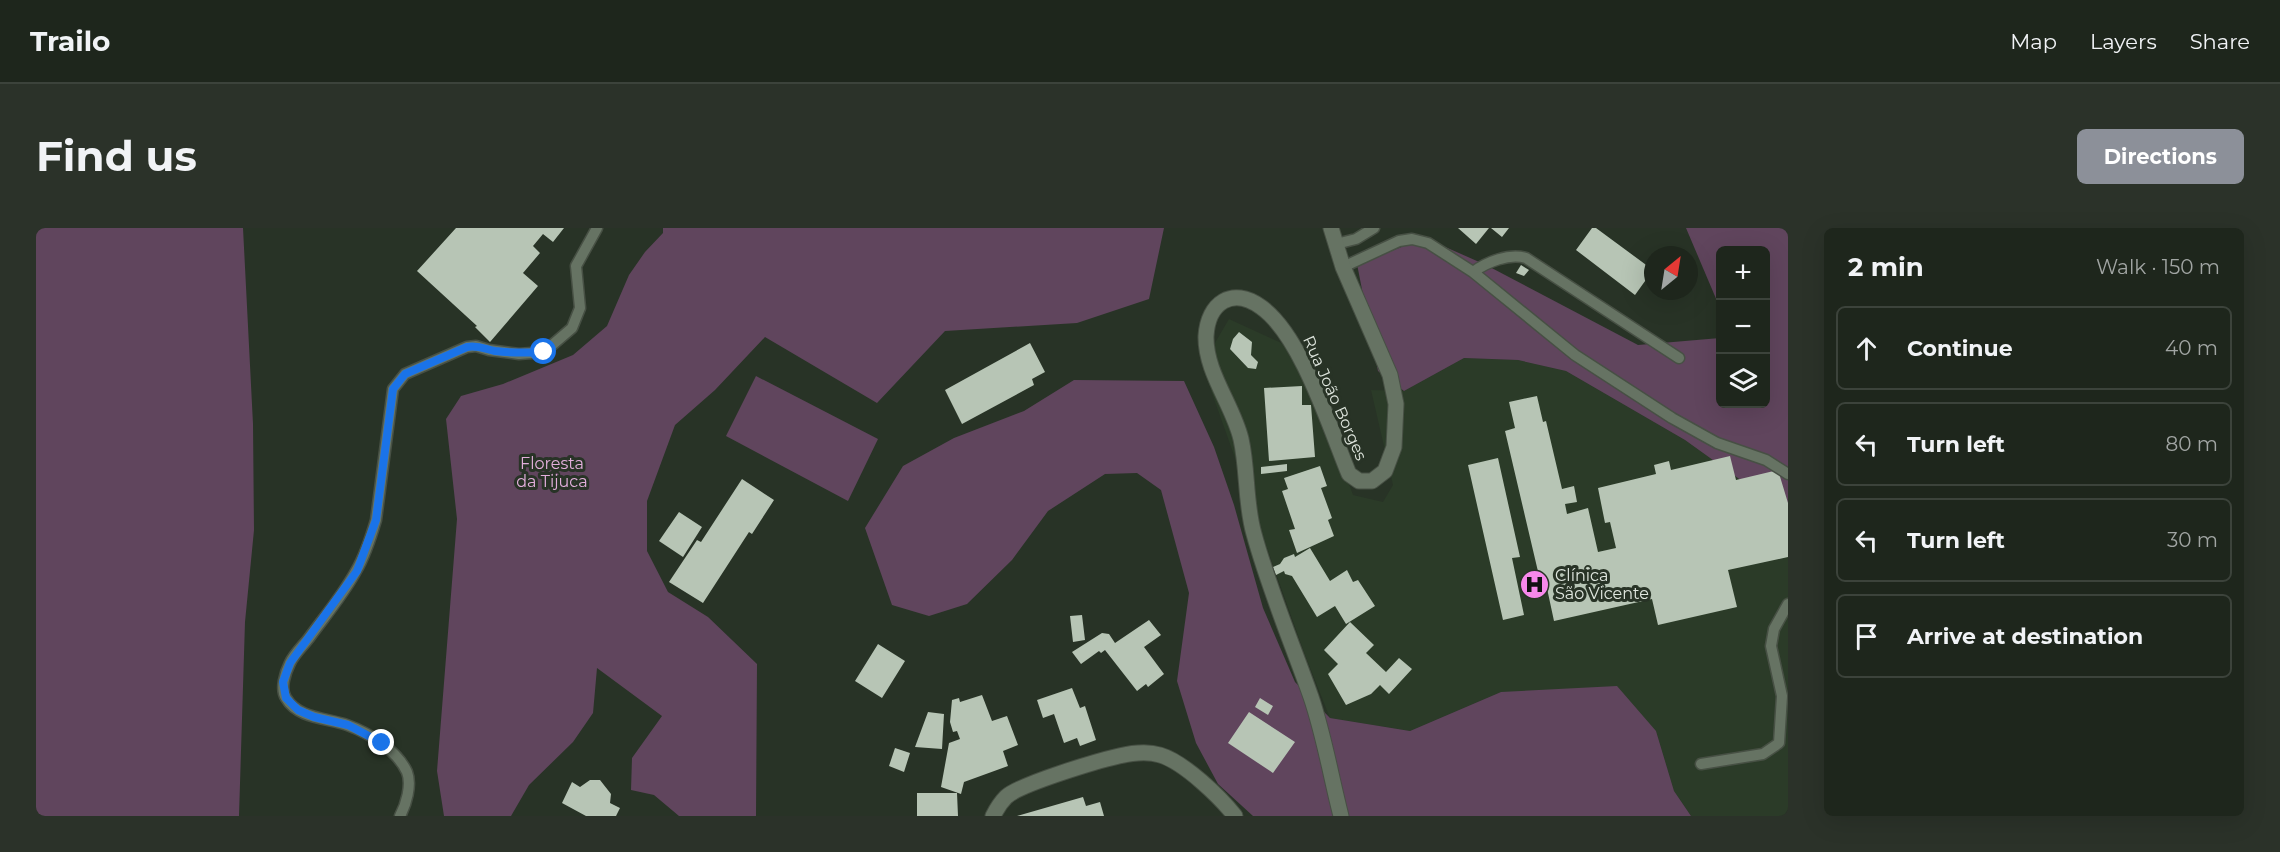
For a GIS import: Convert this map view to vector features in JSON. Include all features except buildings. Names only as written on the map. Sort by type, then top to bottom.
[{"type":"street","name":"Rua João Borges","points":[[1330,228],[1343,267],[1390,375],[1396,404],[1394,447],[1384,471],[1372,481],[1359,481],[1349,474],[1298,353],[1279,324],[1260,306],[1241,298],[1226,299],[1213,309],[1206,339],[1211,364],[1241,438],[1253,532],[1312,700],[1341,816]]},
{"type":"street","points":[[993,816],[1007,796],[1028,785],[1119,756],[1140,753],[1160,755],[1179,765],[1226,804],[1235,816]]},
{"type":"lane","points":[[400,816],[408,790],[407,773],[395,757],[382,743],[348,725],[314,717],[298,710],[286,698],[283,682],[290,663],[357,571],[370,539],[376,520],[393,389],[405,374],[467,347],[476,346],[519,354],[544,352],[572,328],[580,308],[576,266],[597,228]]},
{"type":"lane","points":[[1336,244],[1356,239],[1374,228]]},
{"type":"lane","points":[[1343,267],[1399,241],[1412,239],[1428,243],[1473,272],[1575,355],[1672,418],[1717,443],[1766,460],[1788,474]]},
{"type":"lane","points":[[1473,272],[1485,264],[1518,255],[1526,258],[1678,358]]},
{"type":"lane","points":[[1701,764],[1763,754],[1779,743],[1782,696],[1771,646],[1774,629],[1788,604]]},
{"type":"shaded area","name":"Clínica São Vicente","points":[[1229,319],[1303,353],[1353,495],[1383,502],[1393,485],[1371,390],[1404,391],[1464,358],[1518,360],[1566,371],[1685,440],[1788,514],[1788,816],[1691,816],[1674,791],[1656,731],[1501,692],[1410,731],[1330,718],[1305,655],[1202,365]]},
{"type":"green space","points":[[36,228],[243,228],[253,424],[254,530],[245,622],[239,816],[36,816]]},
{"type":"green space","name":"Floresta da Tijuca","points":[[663,228],[1164,228],[1149,299],[1077,323],[945,331],[877,403],[765,337],[715,390],[675,425],[647,501],[647,551],[668,592],[708,617],[757,664],[756,816],[679,816],[654,795],[631,790],[632,758],[662,716],[597,668],[593,713],[573,742],[529,785],[511,816],[444,816],[437,771],[457,519],[446,419],[461,396],[503,384],[573,355],[607,326],[629,275],[645,252],[663,233]]},
{"type":"green space","points":[[1686,228],[1788,228],[1788,514],[1685,440],[1566,371],[1518,360],[1464,358],[1404,391],[1378,371],[1357,264],[1425,238],[1486,265],[1638,345],[1716,338],[1716,408],[1770,408],[1770,246],[1716,246],[1716,299],[1698,256],[1698,246],[1694,246]]},
{"type":"green space","points":[[756,376],[878,439],[848,501],[726,436]]},
{"type":"green space","points":[[1074,380],[1184,381],[1214,447],[1234,505],[1263,608],[1295,682],[1330,718],[1410,731],[1501,692],[1617,686],[1656,731],[1674,791],[1691,816],[1253,816],[1218,784],[1196,743],[1177,681],[1189,593],[1161,490],[1137,473],[1105,474],[1048,511],[1012,560],[967,604],[929,616],[892,605],[865,528],[903,466],[954,438],[1024,411]]},
{"type":"place","name":"Clínica São Vicente","points":[[1534,584]]},
{"type":"route","points":[[382,743],[348,725],[314,717],[298,710],[286,698],[283,682],[290,663],[357,571],[370,539],[376,520],[393,389],[405,374],[467,347],[476,346],[519,354],[544,352]]}]
